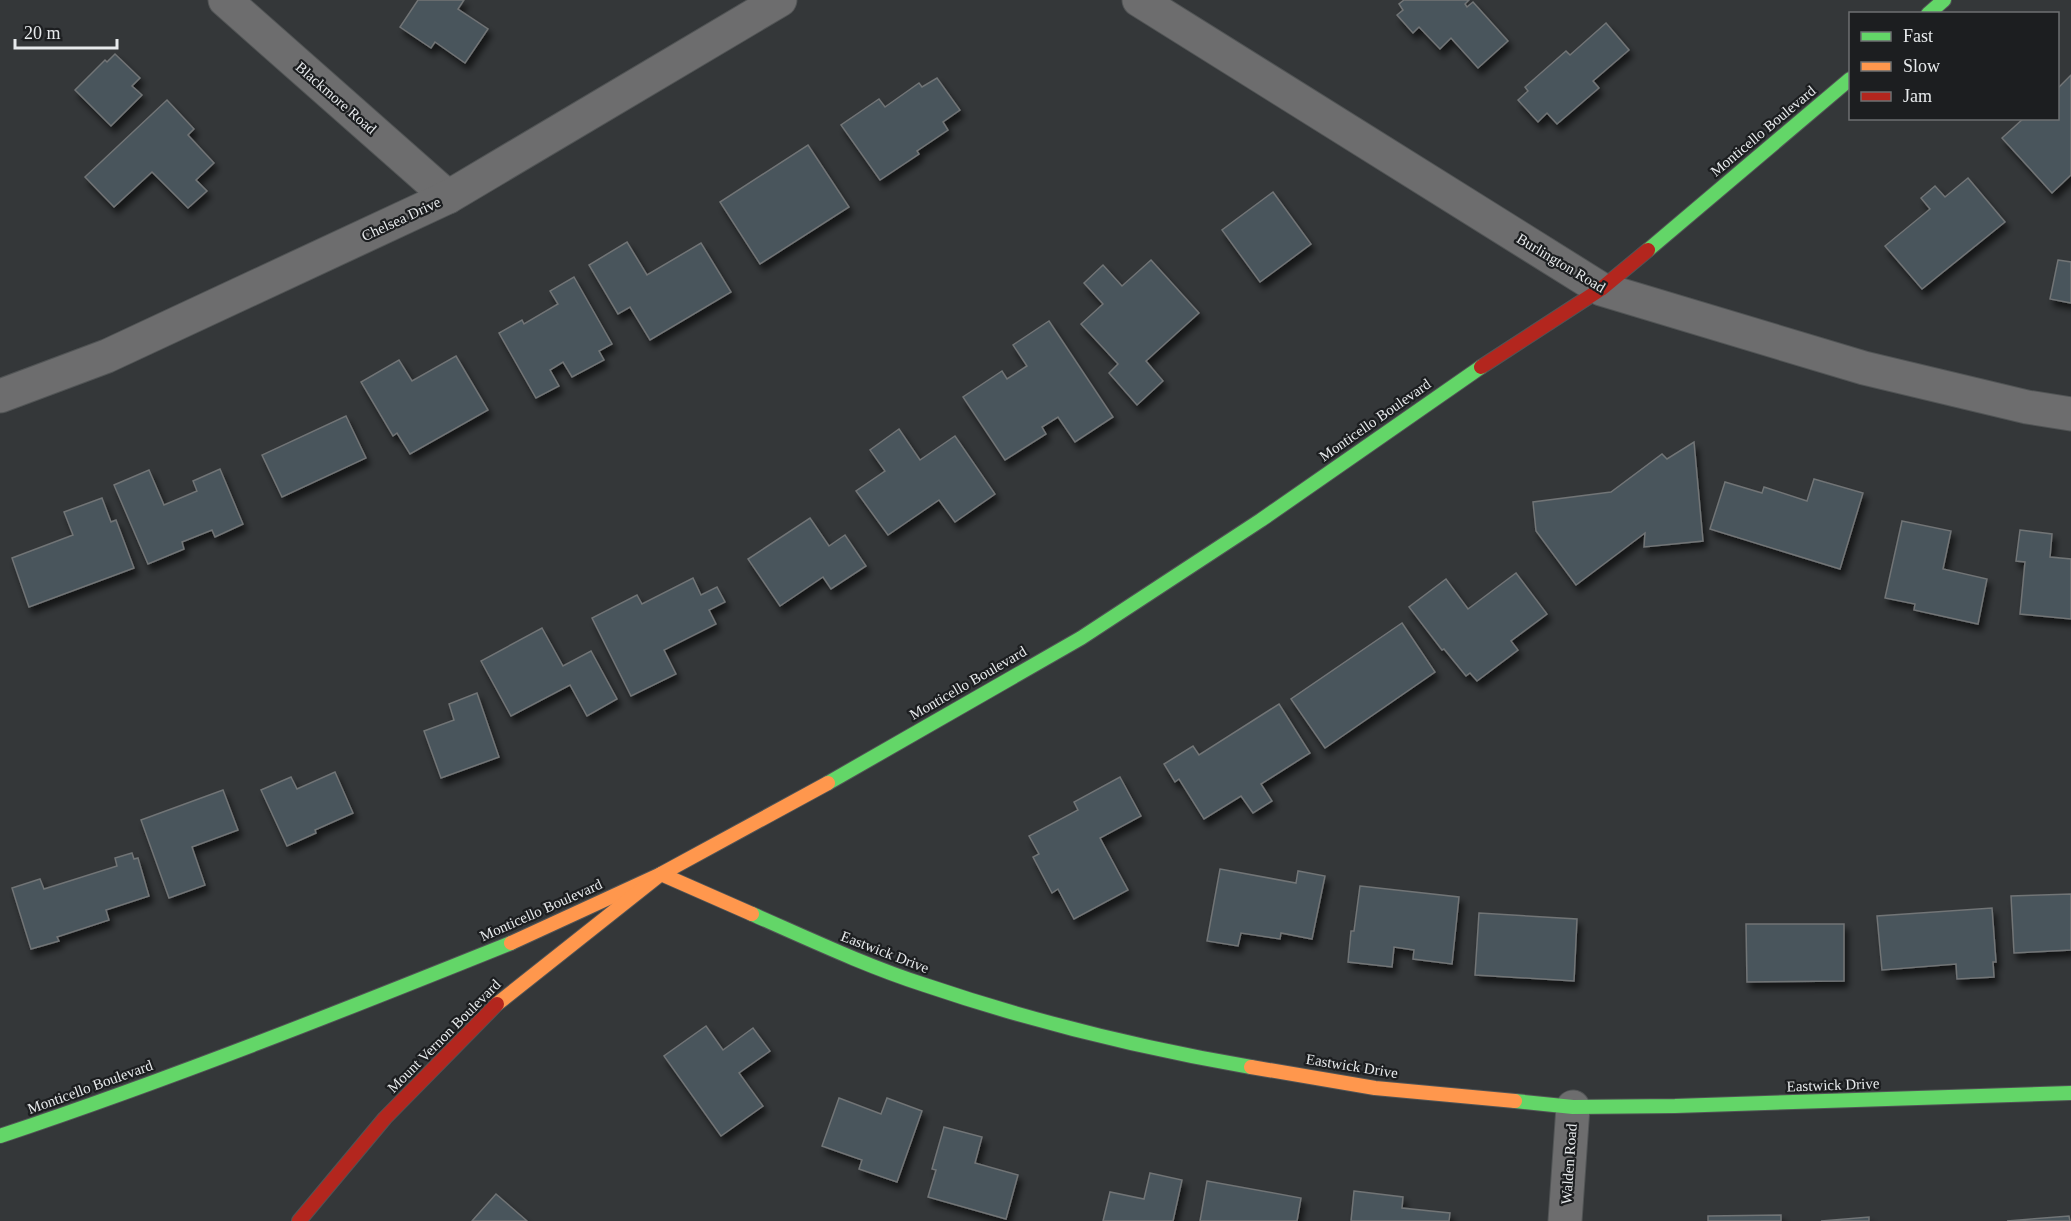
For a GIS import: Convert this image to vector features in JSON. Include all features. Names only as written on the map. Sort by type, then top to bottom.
[{"type":"main road","points":[[1930,12],[1944,0]]},
{"type":"main road","name":"Monticello Boulevard","points":[[0,1136],[330,1016],[537,932],[661,874],[820,788],[1081,638],[1261,520],[1476,370],[1601,289],[1849,81]]},
{"type":"main road","name":"Eastwick Drive","points":[[661,874],[819,944],[923,985],[1043,1022],[1175,1054],[1375,1088],[1573,1107],[1687,1106],[2071,1093]]},
{"type":"main road","name":"Mount Vernon Boulevard","points":[[299,1221],[385,1118],[492,1008],[661,874]]},
{"type":"street","name":"Blackmore Road","points":[[225,0],[448,197]]},
{"type":"street","name":"Chelsea Drive","points":[[0,396],[107,356],[448,197],[780,0]]},
{"type":"street","name":"Burlington Road","points":[[1139,0],[1601,289],[1864,368],[2027,407],[2071,414]]},
{"type":"street","name":"Walden Road","points":[[1565,1221],[1573,1107]]},
{"type":"building","points":[[418,0],[464,0],[458,9],[488,29],[465,63],[435,42],[431,48],[400,27]]},
{"type":"building","points":[[1404,0],[1469,0],[1465,4],[1467,7],[1473,2],[1508,41],[1478,68],[1451,38],[1440,49],[1419,27],[1413,33],[1397,15],[1403,10],[1399,4]]},
{"type":"building","points":[[1606,23],[1629,50],[1593,81],[1599,88],[1557,124],[1547,113],[1538,122],[1518,100],[1528,91],[1525,87],[1566,51],[1570,55]]},
{"type":"building","points":[[115,54],[140,78],[132,86],[142,95],[111,126],[75,90],[105,60],[107,62]]},
{"type":"building","points":[[2071,75],[2071,175],[2052,193],[2002,138],[2022,120],[2059,120],[2059,87]]},
{"type":"building","points":[[937,78],[960,110],[943,122],[948,130],[917,151],[919,154],[880,180],[841,125],[879,99],[885,107],[919,83],[922,87]]},
{"type":"building","points":[[167,100],[194,129],[188,135],[214,163],[196,180],[207,191],[188,208],[152,172],[114,207],[85,177]]},
{"type":"building","points":[[808,145],[849,207],[760,264],[720,202]]},
{"type":"building","points":[[1968,178],[2005,222],[1922,289],[1885,246],[1930,209],[1921,198],[1935,186],[1945,197]]},
{"type":"building","points":[[1273,192],[1311,244],[1260,282],[1222,230]]},
{"type":"building","points":[[627,242],[647,275],[701,243],[731,292],[650,340],[630,307],[618,314],[589,265]]},
{"type":"building","points":[[1151,260],[1199,313],[1146,361],[1163,381],[1137,405],[1109,373],[1118,364],[1081,324],[1103,304],[1084,283],[1103,265],[1122,286]]},
{"type":"building","points":[[2058,260],[2071,262],[2071,303],[2050,299]]},
{"type":"building","points":[[574,277],[612,344],[599,351],[604,360],[572,377],[563,362],[550,370],[559,386],[536,398],[499,333],[522,320],[524,324],[558,304],[550,291]]},
{"type":"building","points":[[1049,321],[1113,417],[1075,442],[1058,417],[1042,427],[1046,434],[1005,460],[963,397],[1002,371],[1007,379],[1027,366],[1013,345]]},
{"type":"building","points":[[456,356],[488,410],[410,454],[397,433],[393,436],[361,382],[399,360],[412,381]]},
{"type":"building","points":[[346,416],[366,458],[282,497],[262,455]]},
{"type":"building","points":[[899,429],[920,460],[955,436],[995,494],[955,522],[939,500],[888,535],[856,491],[885,471],[870,450]]},
{"type":"building","points":[[1694,442],[1703,541],[1644,547],[1645,533],[1576,585],[1536,531],[1533,502],[1611,492],[1662,454],[1667,459]]},
{"type":"building","points":[[220,469],[243,524],[215,537],[212,530],[182,542],[184,549],[148,564],[114,485],[149,470],[164,505],[197,491],[193,481]]},
{"type":"building","points":[[1814,479],[1863,493],[1840,569],[1710,529],[1725,482],[1762,493],[1764,487],[1807,501]]},
{"type":"building","points":[[102,498],[111,522],[116,520],[134,568],[29,607],[12,558],[73,535],[64,512]]},
{"type":"building","points":[[810,518],[829,546],[845,535],[866,566],[831,589],[823,577],[780,606],[748,559]]},
{"type":"building","points":[[1902,521],[1951,531],[1943,569],[1987,579],[1978,624],[1914,610],[1915,604],[1885,598]]},
{"type":"building","points":[[2020,530],[2052,534],[2050,557],[2071,559],[2071,619],[2020,614],[2025,562],[2016,561]]},
{"type":"building","points":[[1516,573],[1547,614],[1511,641],[1518,650],[1477,681],[1470,673],[1466,676],[1444,649],[1442,650],[1409,607],[1446,579],[1468,609]]},
{"type":"building","points":[[693,578],[701,595],[717,587],[725,602],[709,610],[716,624],[664,650],[676,674],[631,696],[592,618],[637,595],[642,604]]},
{"type":"building","points":[[1402,623],[1435,672],[1325,748],[1291,699]]},
{"type":"building","points":[[542,628],[563,666],[591,651],[617,699],[587,716],[570,685],[511,716],[481,661]]},
{"type":"building","points":[[477,693],[499,757],[441,778],[424,731],[454,720],[449,704]]},
{"type":"building","points":[[1279,704],[1310,753],[1261,784],[1272,801],[1253,813],[1241,796],[1204,819],[1179,779],[1175,782],[1164,764],[1193,746],[1199,755]]},
{"type":"building","points":[[335,772],[353,813],[287,846],[261,790],[291,777],[297,789]]},
{"type":"building","points":[[1120,777],[1141,816],[1100,838],[1128,890],[1074,919],[1058,889],[1052,893],[1033,857],[1039,854],[1029,836],[1078,810],[1074,802]]},
{"type":"building","points":[[223,790],[238,830],[192,847],[205,885],[169,898],[141,820]]},
{"type":"building","points":[[132,853],[134,859],[138,858],[149,896],[106,910],[109,920],[57,937],[59,941],[31,949],[12,888],[40,879],[44,889],[117,866],[115,858]]},
{"type":"building","points":[[1220,869],[1296,883],[1298,871],[1325,876],[1312,939],[1281,933],[1280,939],[1241,933],[1238,946],[1207,941]]},
{"type":"building","points":[[1360,886],[1459,897],[1452,964],[1413,959],[1414,950],[1394,947],[1392,967],[1348,962],[1351,931],[1354,931]]},
{"type":"building","points":[[2071,894],[2071,950],[2014,953],[2011,896]]},
{"type":"building","points":[[1992,908],[1996,962],[1993,962],[1994,977],[1957,979],[1956,964],[1882,970],[1877,916]]},
{"type":"building","points":[[1479,913],[1577,919],[1574,981],[1475,975]]},
{"type":"building","points":[[1746,924],[1844,924],[1844,981],[1747,982]]},
{"type":"building","points":[[706,1026],[723,1050],[753,1028],[770,1051],[739,1073],[763,1106],[721,1136],[664,1056]]},
{"type":"building","points":[[839,1098],[881,1114],[887,1098],[922,1111],[897,1182],[859,1169],[862,1160],[822,1146]]},
{"type":"building","points":[[944,1127],[982,1137],[975,1163],[1018,1175],[1006,1219],[928,1197],[936,1170],[932,1169]]},
{"type":"building","points":[[1150,1173],[1182,1180],[1173,1221],[1103,1221],[1110,1192],[1144,1199]]},
{"type":"building","points":[[1207,1181],[1301,1198],[1297,1221],[1200,1221]]},
{"type":"building","points":[[1354,1191],[1403,1197],[1402,1208],[1450,1213],[1449,1221],[1351,1221]]},
{"type":"building","points":[[496,1194],[527,1221],[472,1221]]},
{"type":"building","points":[[1781,1215],[1781,1221],[1708,1221],[1708,1216]]},
{"type":"building","points":[[2069,1216],[2070,1221],[2007,1221]]},
{"type":"building","points":[[1869,1217],[1869,1221],[1821,1221]]},
{"type":"traffic: fast","points":[[1930,12],[1944,0]]},
{"type":"traffic: fast","points":[[1648,250],[1849,80]]},
{"type":"traffic: fast","points":[[828,783],[1081,638],[1261,520],[1481,367]]},
{"type":"traffic: fast","points":[[752,914],[903,978],[965,998],[1086,1032],[1251,1067]]},
{"type":"traffic: fast","points":[[0,1136],[321,1019],[511,943]]},
{"type":"traffic: fast","points":[[1515,1101],[1573,1107],[1675,1106],[2071,1093]]},
{"type":"traffic: slow","points":[[511,943],[661,874],[828,783]]},
{"type":"traffic: slow","points":[[497,1004],[661,874],[752,914]]},
{"type":"traffic: slow","points":[[1251,1067],[1375,1088],[1515,1101]]},
{"type":"traffic: jam","points":[[1481,367],[1601,289],[1648,250]]},
{"type":"traffic: jam","points":[[299,1221],[385,1118],[497,1004]]}]
